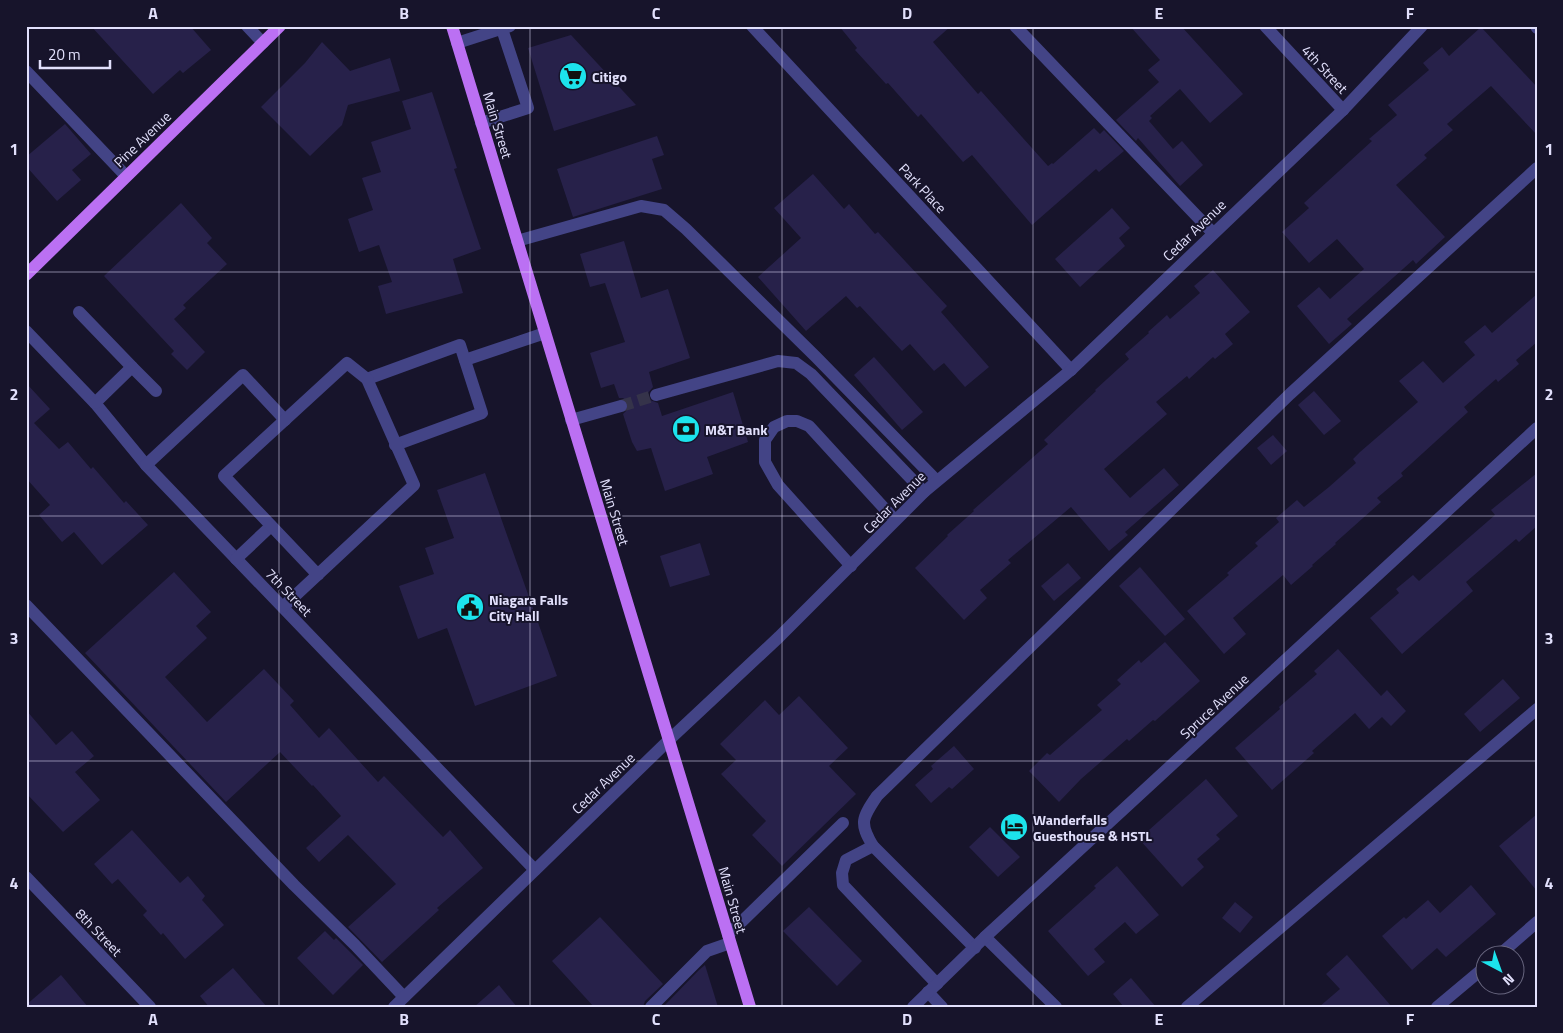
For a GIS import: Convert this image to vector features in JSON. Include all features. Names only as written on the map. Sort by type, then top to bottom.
[{"type":"main road","name":"Pine Avenue","points":[[26,275],[280,26]]},
{"type":"main road","name":"Main Street","points":[[452,26],[750,1007]]},
{"type":"street","points":[[247,26],[263,42]]},
{"type":"street","name":"Park Place","points":[[752,26],[1071,370]]},
{"type":"street","points":[[1015,26],[1213,233]]},
{"type":"street","name":"4th Street","points":[[1265,26],[1343,110]]},
{"type":"street","name":"Cedar Avenue","points":[[394,1007],[670,739],[779,638],[936,480],[1071,370],[1343,110],[1422,26]]},
{"type":"street","points":[[457,43],[506,28],[528,108],[481,123]]},
{"type":"street","points":[[26,71],[126,176]]},
{"type":"street","points":[[974,948],[873,846],[864,830],[865,813],[877,796],[1290,394],[1537,168]]},
{"type":"street","points":[[517,241],[642,206],[664,210],[686,229],[810,350],[936,480]]},
{"type":"street","points":[[79,312],[156,391]]},
{"type":"street","name":"7th Street","points":[[26,331],[95,403],[146,465],[535,870]]},
{"type":"street","points":[[465,360],[545,334]]},
{"type":"street","points":[[367,379],[460,345],[482,413],[395,445]]},
{"type":"street","points":[[656,395],[778,360],[796,363],[811,374],[924,492]]},
{"type":"street","points":[[283,607],[318,575],[414,485],[367,379],[348,363],[224,476],[318,575]]},
{"type":"street","points":[[95,403],[132,367]]},
{"type":"street","points":[[146,465],[243,375],[285,420]]},
{"type":"street","points":[[571,420],[621,406]]},
{"type":"street","points":[[851,566],[778,485],[765,462],[765,440],[774,427],[787,421],[797,421],[809,426],[895,520]]},
{"type":"street","name":"Spruce Avenue","points":[[913,1007],[985,937],[1537,428]]},
{"type":"street","points":[[236,559],[271,526]]},
{"type":"street","points":[[26,605],[404,997]]},
{"type":"street","points":[[1187,1007],[1537,709]]},
{"type":"street","points":[[651,1007],[707,951],[729,939],[843,823]]},
{"type":"street","points":[[873,846],[846,860],[842,873],[843,885],[933,988],[942,1007]]},
{"type":"street","name":"8th Street","points":[[26,877],[150,1007]]},
{"type":"street","points":[[1509,946],[1537,922]]},
{"type":"street","points":[[985,937],[1056,1007]]},
{"type":"street","points":[[1437,1007],[1476,974]]},
{"type":"building","points":[[91,26],[190,26],[211,50],[183,73],[180,70],[153,94]]},
{"type":"building","points":[[839,26],[951,26],[933,42],[978,94],[981,91],[1048,166],[1053,164],[1094,128],[1100,134],[1104,130],[1124,151],[1099,172],[1096,169],[1032,225],[972,155],[963,162],[921,114],[918,117],[855,50],[857,48]]},
{"type":"building","points":[[1130,26],[1181,26],[1243,94],[1210,123],[1180,89],[1150,116],[1152,118],[1149,121],[1173,149],[1182,141],[1203,165],[1180,186],[1138,138],[1136,141],[1116,120],[1159,82],[1148,70],[1160,60]]},
{"type":"building","points":[[1481,27],[1537,87],[1537,135],[1491,86],[1447,124],[1453,130],[1424,155],[1427,158],[1396,185],[1445,237],[1416,264],[1413,260],[1347,319],[1352,324],[1329,344],[1297,306],[1319,287],[1330,299],[1364,269],[1337,239],[1309,263],[1282,232],[1309,208],[1304,203],[1372,141],[1369,139],[1397,115],[1388,105],[1429,70],[1423,63],[1442,47],[1449,56]]},
{"type":"building","name":"Citigo","points":[[571,35],[636,105],[554,131],[528,48]]},
{"type":"building","points":[[322,42],[350,71],[390,58],[400,91],[348,105],[342,125],[310,156],[261,107],[305,63]]},
{"type":"building","points":[[432,92],[457,168],[454,169],[481,249],[453,259],[463,293],[386,314],[378,286],[392,282],[379,245],[359,252],[348,219],[373,210],[362,178],[381,172],[371,142],[411,129],[402,101]]},
{"type":"building","points":[[65,124],[91,154],[72,170],[81,180],[57,201],[26,166],[26,157]]},
{"type":"building","points":[[657,136],[664,155],[652,159],[662,189],[573,217],[557,169]]},
{"type":"building","points":[[813,174],[844,209],[849,204],[875,234],[878,232],[947,306],[941,312],[989,367],[965,387],[944,363],[934,371],[910,344],[902,351],[860,306],[857,308],[846,296],[806,331],[758,277],[801,238],[774,208]]},
{"type":"building","points":[[181,203],[212,238],[207,243],[227,264],[183,305],[186,308],[174,319],[205,352],[187,370],[171,354],[174,351],[104,276]]},
{"type":"building","points":[[1112,208],[1130,228],[1119,238],[1125,246],[1080,287],[1055,259]]},
{"type":"building","points":[[624,241],[641,298],[668,289],[690,358],[649,372],[653,387],[648,393],[650,400],[658,403],[662,416],[733,392],[748,442],[707,457],[713,474],[665,491],[651,448],[637,451],[632,442],[623,414],[629,408],[629,403],[623,398],[619,398],[614,384],[601,388],[590,353],[625,342],[605,283],[590,287],[580,254]]},
{"type":"building","points":[[1213,270],[1250,312],[1225,334],[1233,344],[1215,359],[1213,357],[1189,379],[1187,376],[1156,402],[1167,414],[1104,469],[1130,498],[1164,468],[1179,485],[1125,532],[1128,535],[1109,551],[1071,507],[1008,560],[1011,563],[980,590],[987,598],[964,620],[915,568],[973,510],[1048,444],[1044,440],[1129,359],[1125,354],[1167,315],[1170,319],[1200,293],[1194,286]]},
{"type":"building","points":[[1537,294],[1537,342],[1516,360],[1519,364],[1498,382],[1496,379],[1464,407],[1468,412],[1401,473],[1403,476],[1377,498],[1381,502],[1335,543],[1313,566],[1291,585],[1283,575],[1233,618],[1246,634],[1224,654],[1187,611],[1229,575],[1227,573],[1258,546],[1255,543],[1279,522],[1276,518],[1297,500],[1304,507],[1329,487],[1356,463],[1353,459],[1360,452],[1418,402],[1399,381],[1423,361],[1443,383],[1475,355],[1464,342],[1485,325],[1492,333]]},
{"type":"building","points":[[874,357],[923,412],[902,430],[854,375]]},
{"type":"building","points":[[26,383],[50,409],[34,423],[59,449],[68,442],[91,469],[93,467],[124,503],[126,501],[148,525],[102,565],[74,532],[62,542],[39,515],[50,505],[26,478]]},
{"type":"building","points":[[1314,391],[1341,421],[1324,435],[1298,405]]},
{"type":"building","points":[[1273,435],[1287,451],[1271,465],[1257,448]]},
{"type":"building","name":"Niagara Falls City Hall","points":[[485,473],[557,676],[475,706],[447,628],[418,639],[399,586],[434,574],[425,548],[454,538],[437,490]]},
{"type":"building","points":[[1537,473],[1537,526],[1519,542],[1516,539],[1466,582],[1473,591],[1402,654],[1370,618],[1399,593],[1396,589],[1413,575],[1419,581],[1495,515],[1491,510]]},
{"type":"building","points":[[700,543],[710,575],[670,587],[660,556]]},
{"type":"building","points":[[1068,563],[1081,578],[1054,601],[1041,586]]},
{"type":"building","points":[[1140,567],[1185,619],[1165,636],[1119,586]]},
{"type":"building","points":[[174,572],[211,612],[196,626],[207,638],[165,677],[207,722],[264,669],[294,701],[290,705],[319,738],[329,728],[378,782],[384,776],[443,837],[450,830],[483,868],[437,908],[439,910],[382,962],[348,927],[396,884],[348,835],[319,862],[306,848],[341,816],[313,785],[280,752],[226,802],[85,653]]},
{"type":"building","points":[[1165,642],[1200,681],[1155,721],[1153,720],[1129,741],[1127,739],[1081,779],[1059,802],[1029,771],[1047,753],[1050,755],[1102,710],[1097,705],[1121,684],[1117,680],[1139,660],[1141,663]]},
{"type":"building","points":[[1338,649],[1381,696],[1387,690],[1406,711],[1391,726],[1382,717],[1369,729],[1355,713],[1272,790],[1235,748],[1317,674],[1314,671]]},
{"type":"building","points":[[1503,679],[1520,698],[1480,732],[1464,714]]},
{"type":"building","points":[[799,696],[848,748],[829,766],[856,794],[782,866],[752,835],[766,821],[721,774],[736,760],[720,744],[765,700],[779,715]]},
{"type":"building","points":[[26,710],[56,745],[72,731],[94,756],[75,772],[100,800],[63,832],[26,793]]},
{"type":"building","points":[[954,746],[974,769],[952,789],[949,787],[931,803],[915,785],[933,769],[931,766]]},
{"type":"building","points":[[1206,779],[1238,816],[1216,835],[1220,839],[1197,859],[1204,867],[1182,887],[1139,839]]},
{"type":"building","points":[[1537,814],[1537,891],[1499,846]]},
{"type":"building","points":[[990,827],[1020,857],[998,877],[969,847]]},
{"type":"building","points":[[132,830],[180,883],[188,876],[205,896],[202,900],[224,925],[185,959],[163,933],[161,935],[143,915],[147,911],[118,879],[112,884],[94,864]]},
{"type":"building","points":[[1117,866],[1159,915],[1136,934],[1125,922],[1094,949],[1105,962],[1088,976],[1048,931],[1096,888],[1094,886]]},
{"type":"building","points":[[1471,885],[1496,914],[1446,957],[1437,948],[1412,970],[1382,936],[1428,900],[1440,913]]},
{"type":"building","points":[[1235,902],[1253,917],[1240,933],[1222,918]]},
{"type":"building","points":[[809,907],[862,961],[837,986],[783,931]]},
{"type":"building","points":[[600,917],[663,984],[645,1001],[643,1007],[594,1007],[552,961]]},
{"type":"building","points":[[325,931],[334,940],[336,938],[363,965],[333,995],[297,958]]},
{"type":"building","points":[[1347,955],[1392,1007],[1319,1007],[1340,989],[1326,974]]},
{"type":"building","points":[[705,965],[718,1007],[663,1007],[699,970]]},
{"type":"building","points":[[233,968],[267,1007],[209,1007],[200,996]]},
{"type":"building","points":[[61,975],[88,1007],[26,1007],[26,1005]]},
{"type":"building","points":[[1131,978],[1156,1007],[1124,1007],[1113,994]]},
{"type":"building","points":[[499,985],[517,1007],[474,1007]]},
{"type":"tunnel","points":[[621,406],[656,395]]},
{"type":"place","name":"Citigo","points":[[573,76]]},
{"type":"place","name":"M&T Bank","points":[[686,429]]},
{"type":"place","name":"Niagara Falls City Hall","points":[[470,607]]},
{"type":"place","name":"Wanderfalls Guesthouse & HSTL","points":[[1014,827]]}]
